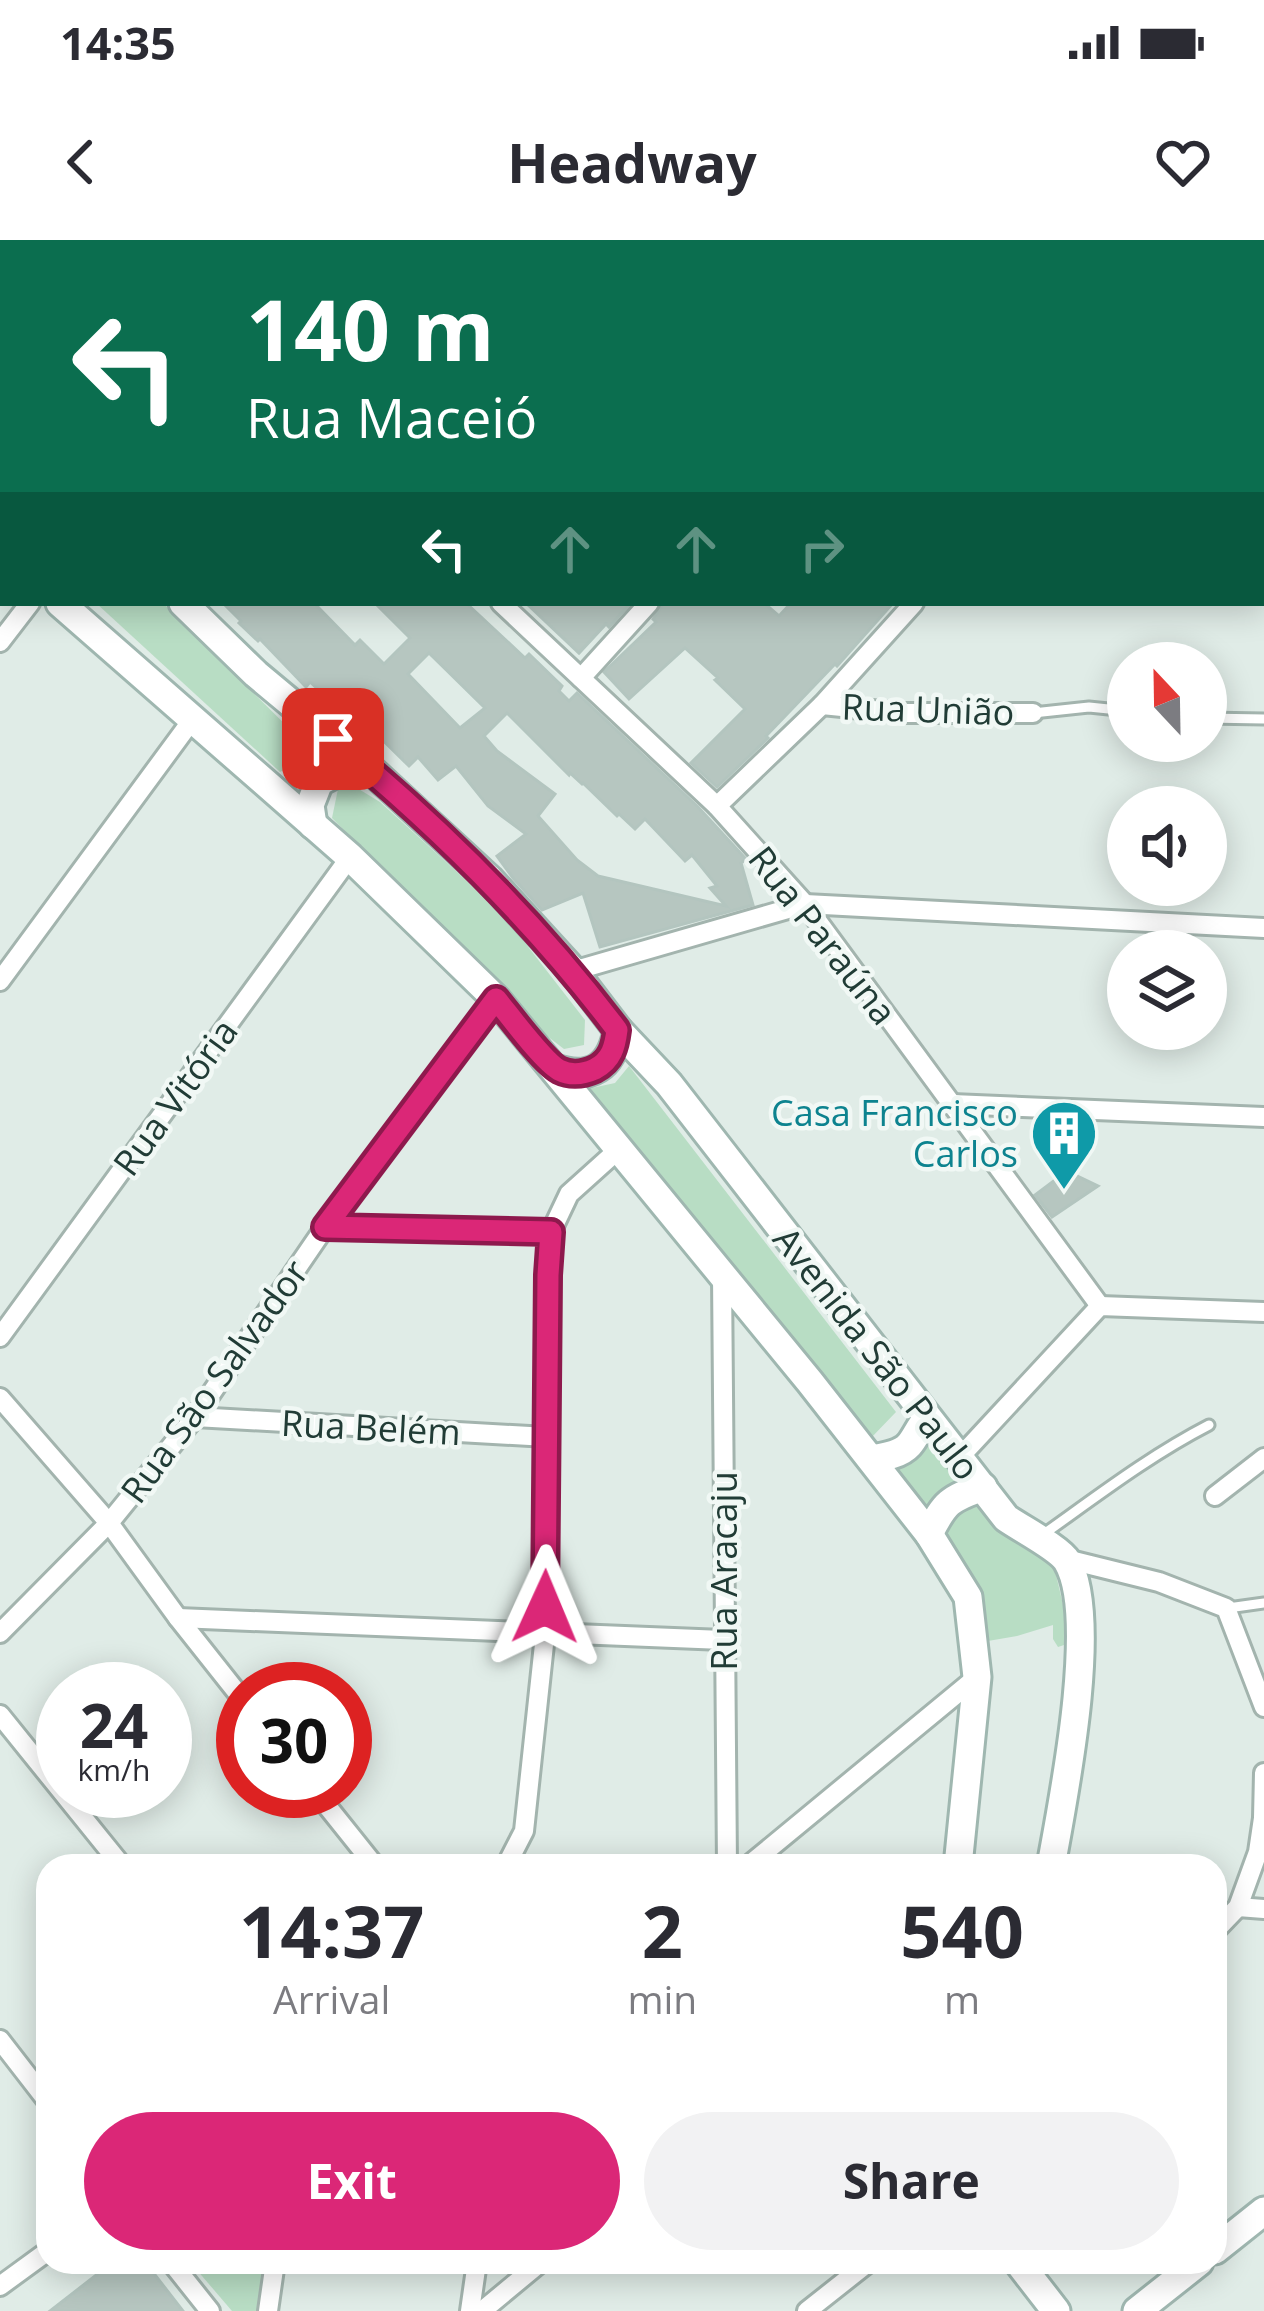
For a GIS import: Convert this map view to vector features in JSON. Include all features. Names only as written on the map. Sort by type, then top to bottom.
[{"type":"street","points":[[0,642],[28,606]]},
{"type":"street","name":"Avenida São Paulo","points":[[63,606],[350,856],[496,999],[929,1534],[968,1597],[977,1677],[959,1854]]},
{"type":"street","name":"Avenida São Paulo","points":[[186,606],[256,674],[370,769],[489,879],[573,971],[617,1030],[669,1084],[1006,1518],[1066,1559],[1160,1582],[1226,1608]]},
{"type":"street","name":"Rua Paraúna","points":[[504,606],[717,806],[805,904],[1100,1306]]},
{"type":"street","points":[[581,678],[646,606]]},
{"type":"street","points":[[717,806],[822,705],[911,606]]},
{"type":"street","name":"Rua União","points":[[822,705],[902,713],[1033,713]]},
{"type":"street","points":[[0,980],[193,720]]},
{"type":"street","points":[[313,825],[310,806],[319,782],[340,771],[370,769]]},
{"type":"street","name":"Rua Vitória","points":[[0,1337],[350,856]]},
{"type":"street","points":[[573,971],[805,904],[1264,928]]},
{"type":"street","name":"Rua São Salvador","points":[[0,1633],[110,1522],[195,1417],[325,1227],[496,999]]},
{"type":"street","points":[[555,1069],[590,1072],[605,1063],[615,1047],[617,1030]]},
{"type":"street","points":[[952,1104],[1264,1118]]},
{"type":"street","points":[[512,1854],[524,1831],[544,1635],[551,1232],[568,1194],[619,1149]]},
{"type":"street","points":[[325,1227],[551,1232]]},
{"type":"street","name":"Rua Aracaju","points":[[722,1275],[727,1854]]},
{"type":"street","points":[[960,1457],[1100,1306],[1264,1312]]},
{"type":"street","points":[[0,1398],[110,1522],[216,1666]]},
{"type":"street","name":"Rua Belém","points":[[195,1417],[547,1437]]},
{"type":"street","points":[[871,1459],[909,1446],[927,1419]]},
{"type":"street","points":[[1215,1496],[1264,1458]]},
{"type":"street","points":[[929,1534],[953,1497],[982,1487]]},
{"type":"street","points":[[1053,1854],[1079,1681],[1080,1606],[1066,1559]]},
{"type":"street","points":[[1226,1608],[1264,1707]]},
{"type":"street","points":[[178,1618],[723,1640]]},
{"type":"street","points":[[763,1854],[977,1677]]},
{"type":"street","points":[[0,1715],[112,1854]]},
{"type":"street","points":[[1227,1918],[1238,1907],[1258,1852],[1264,1773]]},
{"type":"street","points":[[337,1818],[365,1854]]},
{"type":"street","points":[[1238,1907],[1264,1909]]},
{"type":"street","points":[[0,2040],[36,2086]]},
{"type":"street","points":[[1227,2240],[1264,2211]]},
{"type":"street","points":[[0,2286],[36,2260]]},
{"type":"street","points":[[181,2274],[210,2311]]},
{"type":"street","points":[[268,2311],[273,2274]]},
{"type":"street","points":[[470,2311],[475,2274]]},
{"type":"street","points":[[482,2311],[527,2274]]},
{"type":"street","points":[[807,2311],[854,2274]]},
{"type":"street","points":[[1027,2274],[1055,2311]]},
{"type":"street","points":[[1137,2311],[1184,2274]]},
{"type":"lane","points":[[1033,713],[1107,709]]},
{"type":"lane","points":[[1227,718],[1264,719]]},
{"type":"lane","points":[[1036,1539],[1117,1481],[1210,1425]]},
{"type":"lane","points":[[1226,1608],[1264,1604]]},
{"type":"green space","points":[[99,606],[166,606],[315,754],[280,772]]},
{"type":"green space","points":[[357,788],[380,802],[501,912],[585,1020],[584,1045],[564,1049],[534,1026],[332,818],[338,789]]},
{"type":"green space","points":[[629,1066],[896,1412],[870,1439],[587,1089],[615,1083]]},
{"type":"green space","points":[[928,1431],[965,1480],[926,1520],[883,1467]]},
{"type":"green space","points":[[968,1503],[980,1508],[989,1522],[1053,1562],[1068,1626],[1067,1644],[1058,1647],[1053,1625],[988,1641],[981,1613],[938,1539],[944,1521]]},
{"type":"green space","points":[[200,2274],[265,2274],[261,2311],[232,2311]]},
{"type":"building","points":[[226,606],[317,606],[355,645],[360,640],[384,664],[410,638],[378,606],[469,606],[525,658],[529,654],[562,686],[559,691],[569,701],[577,693],[698,807],[746,859],[741,863],[753,905],[600,947],[583,893],[542,910],[513,878],[497,856],[526,834],[488,806],[456,766],[438,780],[418,757],[409,766],[340,698],[334,704],[310,682],[306,687]],"holes":[[[429,653],[485,708],[460,728],[408,674]],[[507,713],[569,775],[635,829],[645,819],[685,861],[692,855],[717,886],[710,888],[726,906],[598,876],[538,816],[555,794],[484,736]]]},
{"type":"building","points":[[529,606],[628,606],[579,653]]},
{"type":"building","points":[[662,606],[767,606],[779,616],[788,606],[890,606],[717,787],[691,763],[745,709],[715,680],[718,678],[685,648],[629,699],[604,672],[656,622],[653,619]]},
{"type":"building","name":"Casa Francisco Carlos","points":[[1067,1171],[1098,1186],[1052,1217],[1035,1195]]},
{"type":"building","points":[[98,2274],[154,2274],[183,2311],[50,2311]]},
{"type":"place","name":"Casa Francisco Carlos","points":[[1064,1192]]},
{"type":"route","points":[[333,739],[489,879],[573,971],[617,1030],[615,1047],[605,1063],[590,1072],[572,1074],[555,1069],[496,999],[325,1227],[551,1232],[545,1607]]}]
